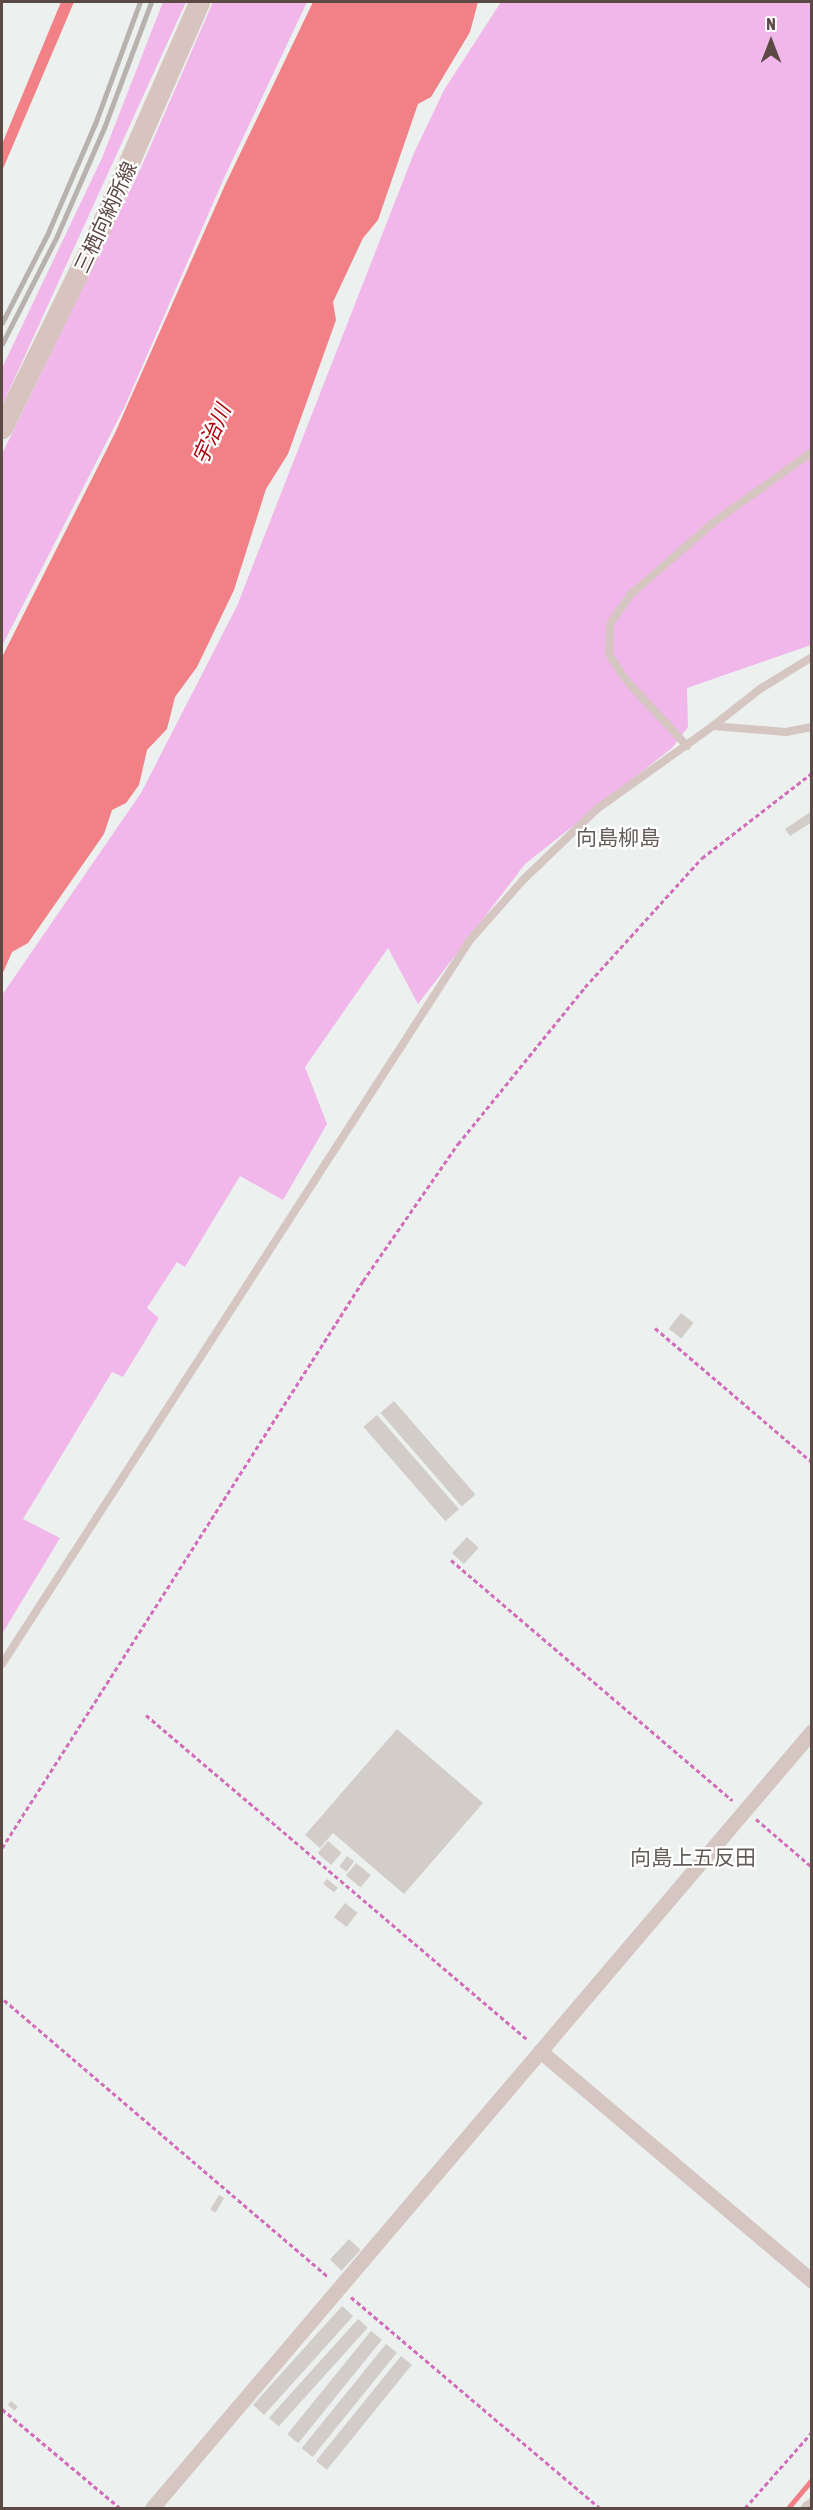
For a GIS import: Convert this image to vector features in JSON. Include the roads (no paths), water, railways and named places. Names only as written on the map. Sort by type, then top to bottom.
[{"type":"main road","name":"三栖向納所線","points":[[2,428],[105,217],[199,2]]},
{"type":"street","points":[[152,2508],[812,1731]]},
{"type":"street","points":[[540,2051],[812,2281]]},
{"type":"street","points":[[808,2508],[812,2505]]},
{"type":"lane","points":[[687,746],[614,662],[609,654],[610,624],[630,595],[714,522],[812,452]]},
{"type":"lane","points":[[2,1664],[470,940],[524,880],[597,809],[687,746],[760,689],[812,657]]},
{"type":"lane","points":[[713,726],[786,732],[812,727]]},
{"type":"water","points":[[61,2],[74,2],[2,171],[2,144]]},
{"type":"water","name":"宇治川","points":[[313,2],[478,2],[470,32],[431,97],[418,104],[378,220],[363,238],[333,302],[336,320],[288,454],[266,489],[234,590],[197,667],[175,697],[167,729],[147,750],[139,785],[126,803],[112,810],[104,834],[28,943],[12,952],[2,975],[2,657],[115,433],[225,185]]},
{"type":"waterway","points":[[788,2508],[812,2479]]},
{"type":"railway","points":[[2,323],[48,233],[95,124],[140,2]]},
{"type":"railway","points":[[2,344],[57,236],[104,128],[151,2]]},
{"type":"district","name":"向島柳島","points":[[618,837]]},
{"type":"district","name":"向島上五反田","points":[[693,1857]]}]
